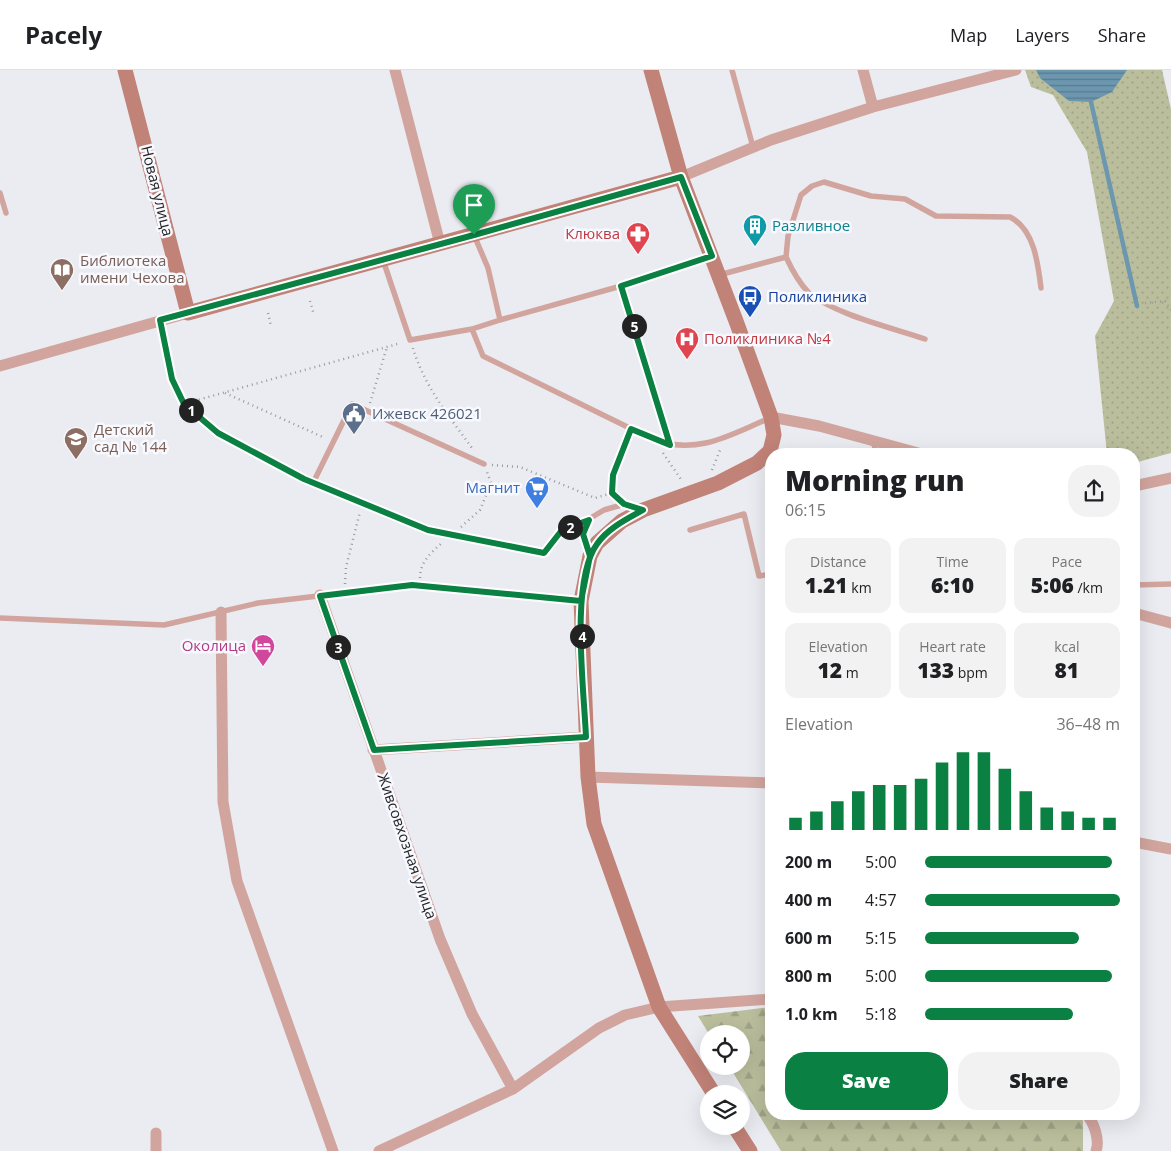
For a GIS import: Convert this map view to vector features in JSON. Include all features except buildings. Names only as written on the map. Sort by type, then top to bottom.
[{"type":"street","name":"Новая улица","points":[[126,70],[188,313]]},
{"type":"street","points":[[395,70],[440,244]]},
{"type":"street","points":[[651,70],[681,177],[771,418],[774,435],[772,448]]},
{"type":"street","points":[[863,70],[873,107]]},
{"type":"street","points":[[0,366],[160,320],[681,177],[753,147],[873,107],[1016,70]]},
{"type":"street","points":[[771,418],[817,425],[902,448]]},
{"type":"street","points":[[708,1085],[659,1007],[594,824],[588,777],[581,601],[590,556],[607,533],[622,521],[643,510],[741,473],[765,457]]},
{"type":"street","points":[[1140,485],[1171,478]]},
{"type":"street","name":"Живсовхозная улица","points":[[320,596],[440,939],[472,1014],[513,1089]]},
{"type":"street","points":[[221,612],[223,802],[237,881],[333,1151]]},
{"type":"street","points":[[1140,614],[1171,622]]},
{"type":"street","points":[[374,750],[586,737]]},
{"type":"street","points":[[588,777],[765,783]]},
{"type":"street","points":[[1140,843],[1171,849]]},
{"type":"street","points":[[379,1151],[513,1089],[599,1028],[625,1015],[659,1007],[765,999]]},
{"type":"street","points":[[1090,1120],[1098,1146],[1096,1151]]},
{"type":"street","points":[[156,1133],[156,1151]]},
{"type":"street","points":[[740,1135],[750,1151]]},
{"type":"lane","points":[[732,70],[753,147]]},
{"type":"lane","points":[[925,339],[827,305],[809,292],[795,275],[786,257],[788,236],[802,195],[812,186],[824,182],[871,196],[906,199],[936,216],[1010,217],[1020,222],[1026,232],[1038,263],[1041,288]]},
{"type":"lane","points":[[0,192],[6,213]]},
{"type":"lane","points":[[474,235],[488,268],[500,320]]},
{"type":"lane","points":[[383,260],[410,340],[472,329],[621,286],[712,256]]},
{"type":"lane","points":[[719,275],[786,257]]},
{"type":"lane","points":[[621,286],[670,445]]},
{"type":"lane","points":[[160,320],[172,379],[184,404],[218,433],[313,483],[428,530],[544,553],[562,530],[589,520],[604,510],[624,504],[643,510]]},
{"type":"lane","points":[[472,329],[483,356],[656,441],[670,445],[701,446],[771,418]]},
{"type":"lane","points":[[313,483],[352,404],[484,464]]},
{"type":"lane","points":[[872,439],[874,448]]},
{"type":"lane","points":[[690,530],[744,514],[758,576],[765,575]]},
{"type":"lane","points":[[589,520],[583,534],[590,556]]},
{"type":"lane","points":[[1140,585],[1171,584]]},
{"type":"lane","points":[[0,618],[164,626],[258,603],[412,585],[581,601]]},
{"type":"path","points":[[310,301],[314,314]]},
{"type":"path","points":[[1145,303],[1165,301],[1171,310]]},
{"type":"path","points":[[268,313],[271,326]]},
{"type":"path","points":[[184,404],[410,340],[418,364],[434,396],[484,464],[491,483],[480,510],[427,556],[420,574]]},
{"type":"path","points":[[367,411],[387,347]]},
{"type":"path","points":[[224,393],[334,442]]},
{"type":"path","points":[[612,493],[613,475],[631,429]]},
{"type":"path","points":[[712,470],[726,437]]},
{"type":"path","points":[[656,441],[682,482]]},
{"type":"path","points":[[484,464],[520,467],[595,498],[612,493]]},
{"type":"path","points":[[612,493],[624,504]]},
{"type":"path","points":[[344,579],[360,515],[361,503]]},
{"type":"green space","points":[[1025,70],[1162,70],[1171,109],[1171,453],[1140,461],[1140,448],[1106,448],[1095,336],[1114,301],[1087,152],[1053,95],[1031,87]]},
{"type":"green space","points":[[765,1008],[765,1120],[1082,1120],[1083,1151],[781,1151],[750,1100],[750,1085],[741,1085],[735,1075],[750,1075],[750,1025],[704,1025],[698,1016]]},
{"type":"water","points":[[1036,70],[1127,70],[1112,92],[1091,102],[1069,101],[1040,78]]},
{"type":"waterway","points":[[1091,102],[1137,306]]},
{"type":"place","name":"Разливное","points":[[755,247]]},
{"type":"place","name":"Клюква","points":[[638,255]]},
{"type":"place","name":"Библиотека имени Чехова","points":[[62,291]]},
{"type":"place","name":"Поликлиника","points":[[750,318]]},
{"type":"place","name":"Поликлиника №4","points":[[687,360]]},
{"type":"place","name":"Ижевск 426021","points":[[354,435]]},
{"type":"place","name":"Детский сад № 144","points":[[76,460]]},
{"type":"place","name":"Магнит","points":[[537,509]]},
{"type":"place","name":"Околица","points":[[263,667]]},
{"type":"route","points":[[474,235],[160,320],[172,379],[184,404],[218,433],[304,479],[428,530],[465,539],[544,553],[562,530],[589,520],[583,534],[590,556],[584,575],[581,601],[412,585],[320,596],[374,750],[450,747],[586,737],[581,601],[584,575],[590,556],[597,543],[622,521],[643,510],[624,504],[612,493],[613,475],[631,429],[656,441],[670,445],[621,286],[712,256],[681,177],[474,235]]}]
